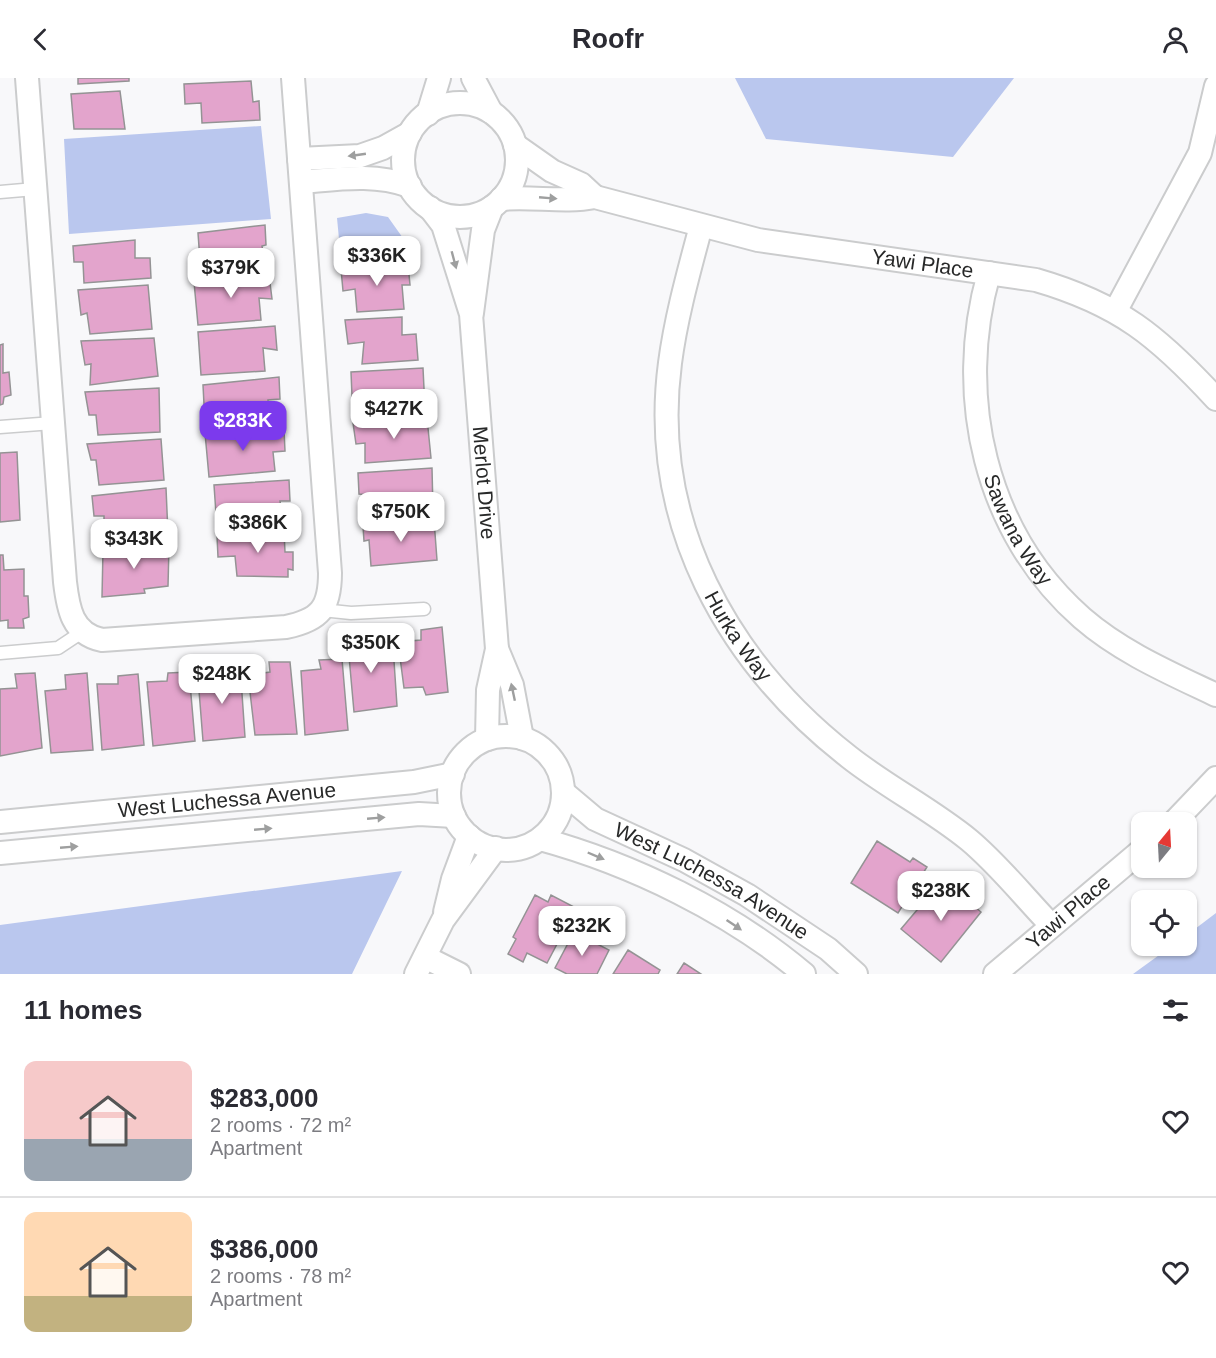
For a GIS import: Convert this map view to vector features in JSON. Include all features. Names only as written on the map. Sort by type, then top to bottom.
[{"type":"street","points":[[27,78],[64,582],[72,616],[82,632],[92,638],[102,640],[286,627],[313,619],[322,610],[330,588],[293,78]]},
{"type":"street","points":[[428,114],[439,78]]},
{"type":"street","points":[[473,78],[491,112]]},
{"type":"street","points":[[1116,310],[1200,153],[1216,86]]},
{"type":"street","points":[[299,159],[360,156],[383,148],[410,133],[428,114],[448,105],[462,103],[476,105],[491,112],[504,124],[515,145],[552,171],[581,184],[595,197]]},
{"type":"street","name":"Merlot Drive","points":[[410,133],[405,144],[403,163],[410,186],[416,197],[430,208],[443,225],[471,314]]},
{"type":"street","name":"Merlot Drive","points":[[487,740],[488,690],[497,649],[471,314],[483,230],[496,203],[513,183],[517,170],[515,145]]},
{"type":"street","points":[[301,182],[370,176],[388,178],[410,186]]},
{"type":"street","points":[[430,208],[446,215],[464,217],[496,203],[529,196],[577,201],[595,197]]},
{"type":"street","name":"Yawi Place","points":[[595,197],[701,226],[811,248],[1036,280],[1077,292],[1116,310],[1155,338],[1216,399]]},
{"type":"street","name":"Hurka Way","points":[[701,226],[678,313],[669,364],[666,404],[670,457],[680,521],[697,568],[724,620],[764,677],[804,719],[850,758],[970,841],[1051,925]]},
{"type":"street","name":"Sawana Way","points":[[989,273],[982,295],[977,340],[978,425],[985,462],[999,505],[1014,534],[1054,589],[1083,618],[1127,650],[1216,694]]},
{"type":"street","name":"Merlot Drive","points":[[497,649],[512,685],[522,738]]},
{"type":"street","points":[[504,736],[522,738],[539,746],[552,759],[560,774],[563,792],[561,810],[553,826],[540,839],[524,847],[485,846],[469,836],[454,816],[450,802],[450,783],[453,774],[457,764],[470,749],[487,740],[504,736]]},
{"type":"street","name":"West Luchessa Avenue","points":[[0,822],[414,782],[453,774]]},
{"type":"street","points":[[1184,812],[1216,778]]},
{"type":"street","name":"West Luchessa Avenue","points":[[563,792],[595,819],[684,860],[747,895],[828,950],[856,974]]},
{"type":"street","name":"West Luchessa Avenue","points":[[0,853],[419,814],[454,816]]},
{"type":"street","points":[[443,920],[453,879],[469,836]]},
{"type":"street","name":"West Luchessa Avenue","points":[[540,839],[581,850],[714,912],[804,974]]},
{"type":"street","points":[[459,974],[421,966],[443,920],[496,848]]},
{"type":"street","name":"Yawi Place","points":[[995,974],[1131,859]]},
{"type":"lane","points":[[0,192],[35,189]]},
{"type":"lane","points":[[0,427],[53,423]]},
{"type":"lane","points":[[322,610],[351,613],[424,609]]},
{"type":"lane","points":[[0,653],[58,648],[82,632]]},
{"type":"shaded area","points":[[735,78],[1014,78],[953,157],[766,139]]},
{"type":"shaded area","points":[[261,126],[271,219],[69,234],[64,139]]},
{"type":"shaded area","points":[[366,213],[388,217],[415,255],[341,260],[337,218]]},
{"type":"shaded area","points":[[402,871],[352,974],[0,974],[0,925]]},
{"type":"shaded area","points":[[1216,913],[1216,974],[1133,974],[1158,956],[1197,956],[1197,927]]},
{"type":"building","points":[[78,78],[129,78],[129,81],[78,84]]},
{"type":"building","points":[[251,81],[253,102],[259,101],[260,120],[202,123],[201,103],[185,104],[184,84]]},
{"type":"building","points":[[120,91],[125,129],[74,129],[71,94]]},
{"type":"building","points":[[265,225],[266,245],[262,246],[266,269],[201,275],[198,233]]},
{"type":"building","points":[[135,240],[135,258],[150,258],[151,278],[84,283],[83,262],[74,262],[73,246]]},
{"type":"building","points":[[408,264],[410,285],[402,285],[404,309],[357,312],[355,289],[343,291],[341,269]]},
{"type":"building","points":[[269,275],[272,299],[259,298],[261,320],[198,325],[194,282]]},
{"type":"building","points":[[148,285],[152,329],[90,334],[87,313],[81,315],[78,290]]},
{"type":"building","points":[[402,317],[402,335],[416,334],[418,360],[362,364],[364,342],[348,344],[345,320]]},
{"type":"building","points":[[275,326],[277,350],[263,348],[265,371],[201,375],[198,332]]},
{"type":"building","points":[[154,338],[158,376],[90,385],[91,364],[85,365],[81,341]]},
{"type":"building","points":[[3,344],[3,373],[9,372],[11,395],[4,397],[3,404],[0,405],[0,345]]},
{"type":"building","points":[[423,368],[425,409],[363,413],[361,393],[352,396],[351,372]]},
{"type":"building","points":[[279,377],[280,399],[268,400],[270,421],[205,424],[203,385]]},
{"type":"building","points":[[159,388],[160,432],[98,435],[96,415],[89,415],[85,392]]},
{"type":"building","points":[[427,418],[431,458],[365,463],[365,443],[356,444],[353,423]]},
{"type":"building","points":[[284,430],[285,451],[273,452],[275,471],[209,477],[205,433]]},
{"type":"building","points":[[161,439],[164,480],[99,485],[96,460],[91,460],[87,444]]},
{"type":"building","points":[[17,452],[20,520],[0,522],[0,453]]},
{"type":"building","points":[[432,468],[433,510],[370,517],[369,495],[359,494],[358,473]]},
{"type":"building","points":[[289,480],[290,501],[280,501],[283,523],[217,528],[214,485]]},
{"type":"building","points":[[166,488],[168,534],[104,538],[104,516],[94,516],[92,496]]},
{"type":"building","points":[[434,520],[437,560],[371,566],[369,540],[364,541],[363,526]]},
{"type":"building","points":[[284,531],[285,552],[293,552],[293,570],[288,569],[288,577],[237,576],[235,556],[218,557],[217,536]]},
{"type":"building","points":[[169,546],[168,586],[144,589],[145,593],[102,597],[103,550]]},
{"type":"building","points":[[0,555],[3,555],[4,570],[24,569],[24,596],[28,596],[29,617],[23,619],[24,628],[8,628],[8,620],[0,621]]},
{"type":"building","points":[[442,627],[448,692],[426,695],[423,687],[404,688],[398,642],[421,640],[421,630]]},
{"type":"building","points":[[347,634],[372,634],[374,647],[393,646],[397,706],[354,712]]},
{"type":"building","points":[[342,659],[348,730],[305,735],[301,671],[321,669],[319,660]]},
{"type":"building","points":[[269,662],[290,662],[297,734],[255,735],[248,675],[270,672]]},
{"type":"building","points":[[240,665],[245,737],[203,741],[198,678],[218,677],[218,673],[224,673],[224,666]]},
{"type":"building","points":[[189,672],[195,741],[153,746],[147,682],[167,681],[168,673]]},
{"type":"building","points":[[35,673],[42,748],[0,756],[0,689],[17,688],[15,674]]},
{"type":"building","points":[[87,673],[93,750],[51,753],[45,691],[66,689],[65,675]]},
{"type":"building","points":[[138,674],[144,745],[102,750],[97,684],[118,684],[118,676]]},
{"type":"building","points":[[877,841],[910,862],[913,858],[927,867],[898,913],[851,883]]},
{"type":"building","points":[[939,884],[958,900],[962,896],[981,912],[941,962],[901,929]]},
{"type":"building","points":[[535,895],[548,902],[551,895],[576,908],[547,963],[527,953],[523,962],[508,954],[516,939],[513,937]]},
{"type":"building","points":[[574,932],[609,950],[597,974],[567,974],[555,968]]},
{"type":"building","points":[[628,950],[660,970],[658,974],[613,974]]},
{"type":"building","points":[[684,963],[701,974],[677,974]]}]
